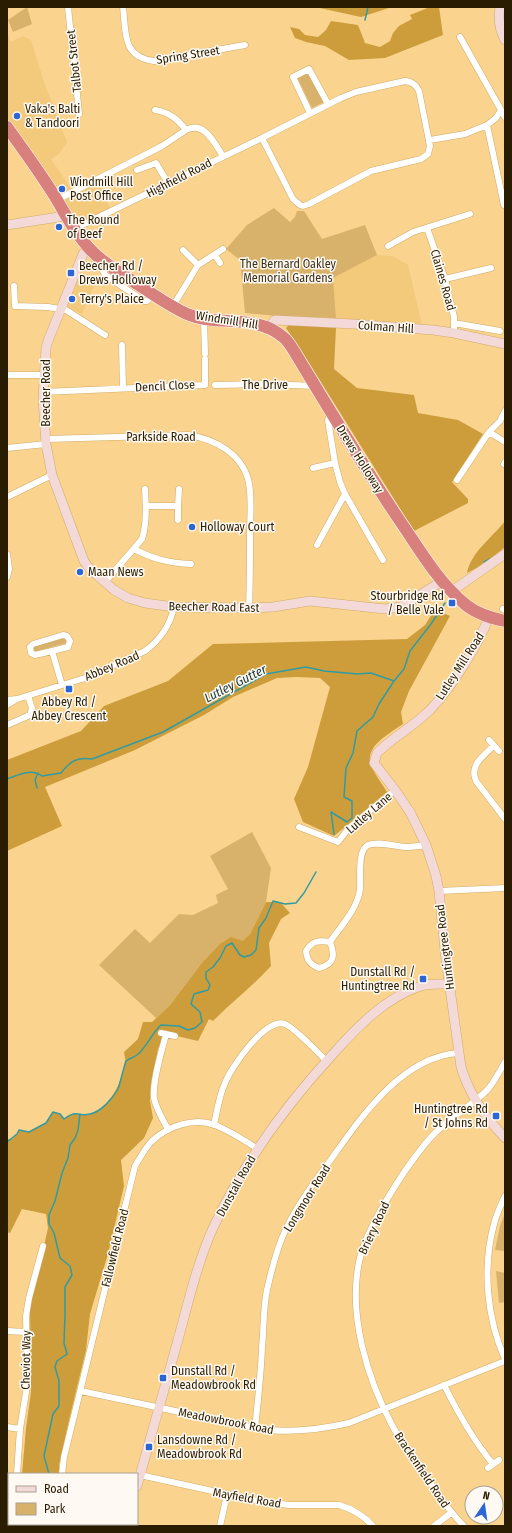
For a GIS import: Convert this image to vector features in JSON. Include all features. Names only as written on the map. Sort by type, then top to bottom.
[{"type":"highway","name":"Windmill Hill","points":[[7,127],[57,200],[74,229],[88,247],[104,262],[187,314],[204,319],[245,321],[268,328]]},
{"type":"highway","name":"Drews Holloway","points":[[268,328],[283,337],[294,351],[371,478],[442,581],[469,607],[490,617],[504,614]]},
{"type":"street","name":"Talbot Street","points":[[68,7],[79,114]]},
{"type":"street","name":"Spring Street","points":[[123,7],[128,44],[134,53],[142,59],[154,61],[245,45]]},
{"type":"street","points":[[500,7],[498,19],[501,33],[505,40]]},
{"type":"street","points":[[460,37],[505,117]]},
{"type":"street","points":[[310,113],[292,77],[309,69],[328,104]]},
{"type":"street","name":"Highfield Road","points":[[74,229],[262,138],[328,104],[356,92],[405,81],[409,81],[417,86],[430,140]]},
{"type":"street","points":[[155,110],[162,111],[178,120],[186,130]]},
{"type":"street","points":[[262,138],[293,199],[297,203],[304,206],[371,171],[426,157],[430,150],[430,140],[464,134],[487,125],[496,118],[501,110]]},
{"type":"street","points":[[487,125],[504,205]]},
{"type":"street","points":[[57,200],[162,146],[186,130],[192,128],[199,128],[206,132],[223,156]]},
{"type":"street","points":[[137,170],[156,164],[168,183]]},
{"type":"street","points":[[7,225],[59,217],[64,214]]},
{"type":"street","points":[[388,246],[413,232],[470,214]]},
{"type":"street","name":"Claines Road","points":[[427,228],[445,279],[454,317],[454,333]]},
{"type":"street","name":"Beecher Road","points":[[52,474],[46,442],[43,392],[46,348],[60,309],[83,254],[88,247]]},
{"type":"street","points":[[173,306],[198,265],[223,249]]},
{"type":"street","points":[[183,250],[198,265]]},
{"type":"street","points":[[215,255],[220,263]]},
{"type":"street","points":[[445,279],[491,268]]},
{"type":"street","points":[[14,286],[16,306],[60,309],[74,315],[104,335]]},
{"type":"street","name":"Dencil Close","points":[[43,392],[205,385],[204,319]]},
{"type":"street","name":"Colman Hill","points":[[268,328],[276,320],[353,324],[454,333],[505,344]]},
{"type":"street","points":[[454,323],[500,331]]},
{"type":"street","name":"Dencil Close","points":[[122,345],[123,388]]},
{"type":"street","points":[[7,375],[44,375]]},
{"type":"street","name":"The Drive","points":[[215,385],[268,384],[315,386]]},
{"type":"street","points":[[331,411],[328,420],[335,463],[340,482],[345,494],[383,560]]},
{"type":"street","points":[[457,480],[489,432],[500,421],[505,411]]},
{"type":"street","points":[[489,432],[505,442]]},
{"type":"street","name":"Parkside Road","points":[[7,448],[46,442],[188,435],[206,438],[229,451],[237,459],[249,482],[251,504],[249,608]]},
{"type":"street","points":[[313,468],[335,463]]},
{"type":"street","points":[[7,497],[52,474]]},
{"type":"street","name":"Beecher Road East","points":[[52,474],[84,561],[114,590],[128,598],[145,603],[174,607],[249,608],[273,607],[310,601],[371,609],[392,608],[401,607],[409,603],[442,581]]},
{"type":"street","points":[[105,582],[142,539],[146,506],[145,489]]},
{"type":"street","points":[[178,520],[179,489]]},
{"type":"street","points":[[317,545],[345,494]]},
{"type":"street","points":[[146,506],[178,506]]},
{"type":"street","points":[[134,549],[158,560],[191,564]]},
{"type":"street","points":[[7,554],[9,569],[7,576]]},
{"type":"street","points":[[452,591],[505,554]]},
{"type":"street","name":"Abbey Road","points":[[7,705],[17,699],[85,678],[145,652],[165,631],[172,618],[174,607]]},
{"type":"street","name":"Lutley Mill Road","points":[[374,760],[377,753],[429,710],[447,690],[472,652],[490,617]]},
{"type":"street","points":[[63,635],[67,636],[70,641],[68,647],[52,651],[35,655],[31,653],[30,647],[33,644],[63,635]]},
{"type":"street","points":[[52,651],[62,686]]},
{"type":"street","points":[[7,725],[30,715],[32,708],[28,696]]},
{"type":"street","points":[[7,700],[17,699]]},
{"type":"street","points":[[489,740],[499,751]]},
{"type":"street","points":[[493,746],[476,764],[473,769],[473,776],[505,818]]},
{"type":"street","name":"Huntingtree Road","points":[[374,760],[374,763],[396,790],[410,812],[426,845],[439,890],[441,920],[449,984],[456,1024],[458,1053],[465,1080],[475,1100],[490,1122],[505,1138]]},
{"type":"street","name":"Lutley Lane","points":[[299,826],[338,842],[348,829],[396,790]]},
{"type":"street","points":[[330,942],[356,903],[360,890],[361,856],[367,846],[376,844],[406,847],[426,845]]},
{"type":"street","points":[[439,890],[505,888]]},
{"type":"street","points":[[321,940],[330,942],[333,951],[332,961],[319,968],[309,963],[306,951],[310,945],[314,941],[321,940]]},
{"type":"street","name":"Dunstall Road","points":[[138,1482],[189,1299],[208,1241],[233,1190],[258,1149],[290,1103],[357,1028],[405,992],[423,985],[449,984]]},
{"type":"street","points":[[214,1125],[220,1099],[230,1074],[241,1056],[270,1026],[276,1024],[286,1024],[326,1061]]},
{"type":"street","points":[[168,1129],[158,1110],[154,1097],[154,1086],[163,1033],[175,1036]]},
{"type":"street","name":"Longmoor Road","points":[[255,1428],[267,1290],[285,1231],[290,1221],[322,1171],[363,1116],[379,1098],[398,1080],[420,1065],[444,1054],[458,1053]]},
{"type":"street","name":"Briery Road","points":[[385,1409],[368,1370],[359,1324],[356,1285],[361,1252],[386,1201],[407,1167],[421,1149],[442,1127],[488,1089],[505,1062]]},
{"type":"street","name":"Fallowfield Road","points":[[62,1473],[64,1457],[135,1166],[152,1141],[168,1129],[193,1122],[214,1125],[232,1133],[258,1149]]},
{"type":"street","points":[[505,1196],[493,1229],[488,1269],[488,1287],[491,1316],[505,1360]]},
{"type":"street","name":"Cheviot Way","points":[[17,1473],[20,1429],[26,1392],[28,1363],[26,1332],[29,1298],[43,1246]]},
{"type":"street","points":[[7,1331],[26,1332]]},
{"type":"street","name":"Meadowbrook Road","points":[[81,1391],[255,1428],[281,1432],[323,1429],[349,1423],[505,1360]]},
{"type":"street","points":[[444,1385],[460,1415],[491,1466],[499,1460]]},
{"type":"street","name":"Brackenfield Road","points":[[385,1409],[392,1425],[408,1451],[451,1514],[464,1526]]},
{"type":"street","points":[[7,1427],[20,1429]]},
{"type":"street","name":"Mayfield Road","points":[[140,1475],[262,1502],[290,1505],[339,1505],[364,1517],[373,1526]]},
{"type":"street","points":[[220,1526],[227,1495]]},
{"type":"street","points":[[434,1526],[451,1514]]},
{"type":"shaded area","points":[[315,7],[400,7],[389,8],[361,17]]},
{"type":"shaded area","points":[[430,7],[439,7],[443,35],[385,58],[349,60],[325,46],[295,38],[290,27],[299,29],[305,35],[318,37],[326,30],[331,21],[358,25],[365,43],[380,47],[390,41],[393,33],[399,26],[412,19],[410,15]]},
{"type":"shaded area","points":[[7,32],[11,42],[23,36],[31,40],[44,82],[67,142],[59,154],[51,159],[74,193],[98,182],[110,208],[76,227],[7,117]]},
{"type":"shaded area","points":[[377,255],[393,256],[408,265],[422,325],[336,318],[333,278]]},
{"type":"shaded area","points":[[77,276],[94,285],[82,314],[65,306]]},
{"type":"shaded area","points":[[290,324],[336,328],[334,369],[357,388],[414,395],[418,413],[458,420],[483,434],[452,482],[468,499],[468,503],[414,531],[286,328]]},
{"type":"shaded area","points":[[505,521],[505,547],[484,564],[467,573],[469,565],[477,552]]},
{"type":"shaded area","points":[[435,609],[450,616],[409,691],[401,712],[403,724],[378,742],[371,754],[370,760],[372,768],[387,792],[334,836],[303,822],[294,799],[308,767],[330,687],[320,678],[297,677],[277,678],[233,697],[204,715],[135,750],[45,787],[62,826],[7,851],[7,760],[81,731],[104,706],[168,681],[213,644],[407,639],[425,625]]},
{"type":"shaded area","points":[[266,902],[280,902],[290,913],[281,919],[269,943],[271,966],[213,1021],[209,1019],[198,1041],[164,1033],[158,1049],[151,1083],[150,1101],[153,1118],[144,1138],[121,1160],[124,1186],[108,1254],[90,1314],[86,1350],[59,1465],[59,1473],[22,1473],[31,1392],[30,1308],[48,1228],[46,1214],[22,1209],[10,1233],[7,1232],[7,1139],[12,1139],[19,1130],[29,1132],[46,1123],[53,1112],[60,1114],[64,1119],[72,1114],[90,1114],[103,1107],[114,1093],[122,1076],[125,1060],[124,1052],[138,1039],[143,1022],[152,1022],[170,1005],[201,964],[220,944],[231,937],[243,941],[250,934]]},
{"type":"green space","points":[[27,7],[32,24],[13,32],[8,20]]},
{"type":"green space","points":[[308,71],[324,102],[312,108],[297,77]]},
{"type":"green space","name":"The Bernard Oakley Memorial Gardens","points":[[274,208],[290,222],[295,217],[297,211],[304,211],[322,239],[365,225],[377,255],[333,278],[336,318],[277,316],[245,313],[240,260],[226,249],[247,225]]},
{"type":"green space","points":[[64,638],[66,639],[66,643],[34,652],[32,647],[34,646]]},
{"type":"green space","points":[[252,832],[271,868],[266,902],[250,934],[243,942],[201,964],[170,1005],[156,1018],[99,965],[135,929],[150,943],[179,914],[193,915],[218,903],[216,895],[228,889],[210,856]]},
{"type":"green space","points":[[505,1213],[505,1251],[495,1250],[500,1226]]},
{"type":"green space","points":[[496,1271],[505,1273],[505,1302],[499,1303]]},
{"type":"waterway","points":[[365,20],[368,7]]},
{"type":"waterway","name":"Lutley Gutter","points":[[484,562],[490,559]]},
{"type":"waterway","name":"Lutley Gutter","points":[[7,779],[29,772],[42,776],[61,773],[68,765],[78,759],[92,759],[163,732],[266,674],[306,667],[324,671],[357,674],[371,673],[394,681],[404,669],[410,651],[445,603]]},
{"type":"waterway","points":[[334,834],[331,812],[347,822],[352,818],[352,801],[344,797],[346,768],[353,753],[357,731],[373,717],[379,704],[394,681]]},
{"type":"waterway","points":[[37,788],[35,780],[38,773]]},
{"type":"waterway","points":[[7,1142],[17,1134],[19,1130],[29,1132],[46,1123],[53,1112],[60,1114],[64,1119],[72,1114],[86,1115],[98,1111],[110,1100],[118,1089],[126,1061],[140,1052],[154,1032],[161,1025],[179,1026],[188,1030],[195,1028],[202,1022],[200,1012],[191,1004],[194,994],[208,990],[210,985],[206,978],[206,972],[213,967],[220,958],[226,946],[232,943],[240,955],[244,957],[251,955],[256,950],[259,928],[266,918],[273,901],[285,904],[296,903],[304,893],[316,872]]},
{"type":"waterway","points":[[49,1473],[44,1456],[53,1414],[59,1406],[59,1381],[55,1367],[57,1361],[67,1354],[64,1343],[65,1287],[72,1275],[70,1266],[60,1258],[54,1233],[49,1224],[49,1215],[55,1201],[62,1173],[68,1158],[70,1145],[78,1130],[80,1114]]},
{"type":"place","name":"Vaka's Balti & Tandoori","points":[[17,116]]},
{"type":"place","name":"Windmill Hill Post Office","points":[[62,189]]},
{"type":"place","name":"The Round of Beef","points":[[59,227]]},
{"type":"place","name":"Beecher Rd / Drews Holloway","points":[[71,273]]},
{"type":"place","name":"Terry's Plaice","points":[[72,299]]},
{"type":"place","name":"Holloway Court","points":[[192,527]]},
{"type":"place","name":"Maan News","points":[[80,572]]},
{"type":"place","name":"Stourbridge Rd / Belle Vale","points":[[452,603]]},
{"type":"place","name":"Abbey Rd / Abbey Crescent","points":[[69,689]]},
{"type":"place","name":"Dunstall Rd / Huntingtree Rd","points":[[423,979]]},
{"type":"place","name":"Huntingtree Rd / St Johns Rd","points":[[496,1116]]},
{"type":"place","name":"Dunstall Rd / Meadowbrook Rd","points":[[163,1378]]},
{"type":"place","name":"Lansdowne Rd / Meadowbrook Rd","points":[[149,1447]]}]
